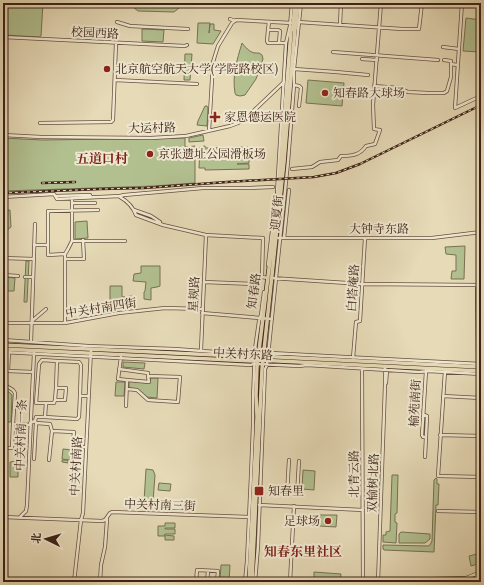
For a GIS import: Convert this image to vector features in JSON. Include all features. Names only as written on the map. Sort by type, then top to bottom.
[{"type":"main road","name":"知春路","points":[[293,3],[295,22]]},
{"type":"main road","name":"知春路","points":[[249,582],[255,466],[257,412],[256,395],[275,238],[289,84],[291,30],[295,22],[299,3]]},
{"type":"main road","name":"知春路","points":[[265,318],[265,298],[270,278]]},
{"type":"main road","name":"中关村东路","points":[[3,345],[121,356],[252,361],[261,358],[362,367],[481,371]]},
{"type":"main road","name":"中关村东路","points":[[3,348],[34,352],[60,351],[200,355],[479,365]]},
{"type":"main road","points":[[60,351],[65,355]]},
{"type":"main road","name":"知春路","points":[[254,582],[253,552],[261,358]]},
{"type":"main road","points":[[251,475],[255,466]]},
{"type":"main road","points":[[253,552],[258,546]]},
{"type":"main road","points":[[246,575],[249,571]]},
{"type":"street","points":[[340,25],[342,3]]},
{"type":"street","points":[[292,169],[312,167],[320,162],[338,160],[341,156],[352,156],[363,151],[366,146],[375,144],[380,130],[374,129],[373,105],[381,3]]},
{"type":"street","points":[[230,19],[234,21],[295,22],[379,28],[419,29],[422,3]]},
{"type":"street","points":[[462,3],[455,108],[481,96]]},
{"type":"street","points":[[209,131],[213,62],[218,46],[234,21]]},
{"type":"street","points":[[117,22],[130,26],[188,29]]},
{"type":"street","points":[[268,22],[267,42],[278,44],[286,43]]},
{"type":"street","name":"知春路","points":[[270,278],[288,162],[289,84],[286,43],[295,22]]},
{"type":"street","name":"知春路","points":[[289,84],[294,69],[295,22]]},
{"type":"street","points":[[268,30],[278,30],[280,32],[279,43]]},
{"type":"street","name":"校园西路","points":[[3,38],[187,45]]},
{"type":"street","points":[[40,123],[110,123],[113,120],[116,43]]},
{"type":"street","points":[[443,47],[459,49]]},
{"type":"street","points":[[334,52],[438,60]]},
{"type":"street","points":[[362,59],[376,60]]},
{"type":"street","points":[[444,60],[451,61],[451,64],[457,65]]},
{"type":"street","points":[[374,86],[395,87],[408,92],[444,93],[447,91],[451,77],[451,64]]},
{"type":"street","points":[[294,69],[368,75]]},
{"type":"street","points":[[115,80],[197,84]]},
{"type":"street","points":[[289,84],[299,86],[301,88],[299,106]]},
{"type":"street","name":"大运村路","points":[[3,135],[41,137],[183,137],[230,126],[246,119],[289,84]]},
{"type":"street","points":[[3,197],[54,194],[57,199],[72,197],[91,198],[203,188],[273,187]]},
{"type":"street","name":"迎夏街","points":[[284,238],[289,190]]},
{"type":"street","points":[[120,196],[126,200],[136,215],[163,225],[206,235],[263,238],[262,277],[254,284],[204,282]]},
{"type":"street","points":[[65,323],[65,254],[72,240],[72,197]]},
{"type":"street","points":[[72,203],[95,203]]},
{"type":"street","points":[[65,254],[48,255],[48,211],[98,210]]},
{"type":"street","points":[[31,347],[35,224]]},
{"type":"street","name":"大钟寺东路","points":[[275,238],[432,238],[481,232]]},
{"type":"street","name":"星规路","points":[[200,355],[206,235]]},
{"type":"street","name":"白塔庵路","points":[[353,360],[356,322],[360,321],[365,238]]},
{"type":"street","points":[[72,240],[125,241]]},
{"type":"street","points":[[65,259],[84,259],[83,240]]},
{"type":"street","points":[[34,245],[48,245]]},
{"type":"street","points":[[3,258],[34,260]]},
{"type":"street","points":[[3,275],[18,276]]},
{"type":"street","points":[[25,277],[33,277]]},
{"type":"street","points":[[262,277],[362,284],[479,285],[479,365]]},
{"type":"street","name":"中关村南四街","points":[[3,323],[65,323],[119,313],[165,308],[202,309]]},
{"type":"street","points":[[32,322],[46,309]]},
{"type":"street","points":[[202,313],[265,318]]},
{"type":"street","name":"知春路","points":[[245,582],[251,475],[253,398],[261,358],[265,318]]},
{"type":"street","name":"中关村东路","points":[[3,340],[88,346],[201,350],[261,358],[347,357],[353,360]]},
{"type":"street","name":"中关村东路","points":[[3,352],[34,352],[65,355],[91,353]]},
{"type":"street","points":[[9,352],[8,371],[33,372]]},
{"type":"street","name":"中关村南一条","points":[[20,518],[26,511],[27,505],[34,352]]},
{"type":"street","name":"中关村南路","points":[[74,582],[83,513],[91,353]]},
{"type":"street","points":[[119,369],[148,373],[149,382],[118,379],[119,369],[121,356]]},
{"type":"street","name":"知春路","points":[[254,582],[258,546],[265,369],[261,358]]},
{"type":"street","points":[[34,459],[36,417],[77,419],[79,417],[81,365],[79,362],[42,360],[39,364],[36,403],[54,403],[55,400],[65,400],[66,388],[56,388]]},
{"type":"street","points":[[55,400],[57,361]]},
{"type":"street","points":[[3,366],[3,379]]},
{"type":"street","name":"北青云路","points":[[362,367],[363,582]]},
{"type":"street","name":"中关村东路","points":[[386,368],[419,372],[445,370],[481,374]]},
{"type":"street","name":"双榆树北路","points":[[378,582],[386,368]]},
{"type":"street","points":[[445,370],[438,476],[481,477]]},
{"type":"street","name":"榆苑南街","points":[[426,371],[422,435],[423,437],[426,437]]},
{"type":"street","points":[[127,389],[137,390],[148,400],[178,402],[180,377],[148,376]]},
{"type":"street","points":[[126,406],[128,380]]},
{"type":"street","points":[[3,384],[15,393],[12,448],[3,448]]},
{"type":"street","points":[[80,396],[89,396]]},
{"type":"street","points":[[443,396],[481,398]]},
{"type":"street","points":[[46,403],[46,417]]},
{"type":"street","points":[[424,415],[427,416],[425,457]]},
{"type":"street","points":[[13,424],[30,424],[35,422],[50,424],[52,431],[49,460]]},
{"type":"street","points":[[52,431],[74,432],[74,447],[86,448]]},
{"type":"street","points":[[440,435],[481,436]]},
{"type":"street","points":[[289,460],[287,494],[297,494],[298,461]]},
{"type":"street","points":[[259,505],[363,510]]},
{"type":"street","points":[[290,582],[294,506]]},
{"type":"street","points":[[438,511],[481,512]]},
{"type":"street","name":"中关村南三街","points":[[3,517],[102,521],[105,520],[112,512],[249,517]]},
{"type":"street","points":[[100,582],[107,518]]},
{"type":"street","points":[[196,582],[197,570],[218,571],[218,582]]},
{"type":"street","points":[[207,582],[208,571]]},
{"type":"street","points":[[433,582],[433,579],[466,578],[481,573]]},
{"type":"street","points":[[476,574],[477,582]]},
{"type":"green space","points":[[3,3],[43,3],[41,36],[3,35],[6,35],[6,31],[3,23]]},
{"type":"green space","points":[[130,3],[182,3],[174,12],[138,11]]},
{"type":"green space","points":[[466,18],[481,20],[481,52],[463,51]]},
{"type":"green space","points":[[198,23],[210,23],[209,33],[210,24],[214,24],[214,30],[221,31],[213,44],[197,43]]},
{"type":"green space","points":[[142,29],[164,30],[163,42],[142,41]]},
{"type":"green space","points":[[242,43],[251,52],[262,55],[263,59],[256,79],[245,95],[240,96],[236,95],[235,93],[234,80],[238,55]]},
{"type":"green space","points":[[185,54],[192,54],[190,80],[184,80]]},
{"type":"green space","name":"知春路大球场","points":[[308,80],[344,83],[342,106],[306,103]]},
{"type":"green space","points":[[205,106],[208,108],[207,126],[197,125],[198,121]]},
{"type":"green space","points":[[203,135],[204,141],[189,142],[189,138]]},
{"type":"green space","points":[[3,138],[42,140],[185,138],[185,147],[195,146],[195,183],[154,186],[3,191]]},
{"type":"green space","points":[[205,146],[205,148],[248,147],[249,151],[237,152],[236,150],[236,153],[249,153],[249,157],[236,158],[249,158],[249,163],[237,164],[249,164],[249,169],[205,170],[205,168],[199,168],[200,147]]},
{"type":"green space","points":[[10,210],[11,227],[3,231],[3,211]]},
{"type":"green space","points":[[87,221],[88,238],[75,239],[75,222]]},
{"type":"green space","points":[[465,246],[464,279],[451,279],[452,271],[456,271],[456,255],[446,254],[445,247]]},
{"type":"green space","points":[[26,261],[29,261],[27,302],[24,302]]},
{"type":"green space","points":[[141,266],[160,266],[160,286],[151,288],[151,300],[144,299],[146,282],[133,281],[134,274],[141,273]]},
{"type":"green space","points":[[3,277],[15,278],[14,291],[3,291]]},
{"type":"green space","points":[[110,286],[122,286],[122,297],[132,296],[131,308],[110,308]]},
{"type":"green space","points":[[123,362],[145,363],[144,369],[123,367]]},
{"type":"green space","points":[[151,378],[158,378],[157,398],[147,397],[137,389],[129,388],[129,381],[149,383]]},
{"type":"green space","points":[[116,382],[125,382],[124,396],[115,396]]},
{"type":"green space","points":[[3,387],[12,395],[11,422],[3,422]]},
{"type":"green space","points":[[63,449],[73,450],[72,460],[62,459]]},
{"type":"green space","points":[[62,460],[68,460],[68,463],[62,462]]},
{"type":"green space","points":[[18,461],[18,477],[10,477],[10,462]]},
{"type":"green space","points":[[146,469],[153,470],[155,475],[152,504],[146,504],[144,502]]},
{"type":"green space","points":[[303,470],[315,471],[314,490],[302,489]]},
{"type":"green space","points":[[392,475],[398,475],[397,513],[395,514],[395,522],[397,523],[396,543],[383,542],[383,535],[386,535],[386,532],[390,531]]},
{"type":"green space","points":[[436,478],[437,484],[439,484],[438,505],[436,505],[434,552],[384,550],[383,545],[430,545],[432,541],[434,480]]},
{"type":"green space","points":[[159,483],[171,484],[170,491],[158,490]]},
{"type":"green space","name":"足球场","points":[[320,515],[337,515],[336,527],[319,526]]},
{"type":"green space","points":[[165,523],[175,523],[175,528],[165,529],[175,529],[175,534],[164,535],[174,536],[174,540],[165,540],[165,536],[158,536],[158,526],[165,526]]},
{"type":"green space","points":[[401,532],[430,534],[430,539],[425,543],[399,543],[399,534]]},
{"type":"green space","points":[[481,553],[481,563],[471,566],[469,556]]},
{"type":"green space","points":[[221,565],[230,565],[229,582],[220,581]]},
{"type":"green space","points":[[314,572],[341,574],[340,582],[314,582]]},
{"type":"railway","points":[[3,193],[144,188],[314,177],[336,173],[360,164],[481,105]]},
{"type":"railway","points":[[42,183],[75,182]]},
{"type":"place","name":"北京航空航天大学(学院路校区)","points":[[107,69]]},
{"type":"place","name":"知春路大球场","points":[[325,93]]},
{"type":"place","name":"家恩德运医院","points":[[215,117]]},
{"type":"place","name":"京张遗址公园滑板场","points":[[150,154]]},
{"type":"place","name":"知春里","points":[[259,491]]},
{"type":"place","name":"足球场","points":[[328,521]]},
{"type":"district","name":"五道口村","points":[[102,158]]},
{"type":"district","name":"知春东里社区","points":[[303,551]]}]
